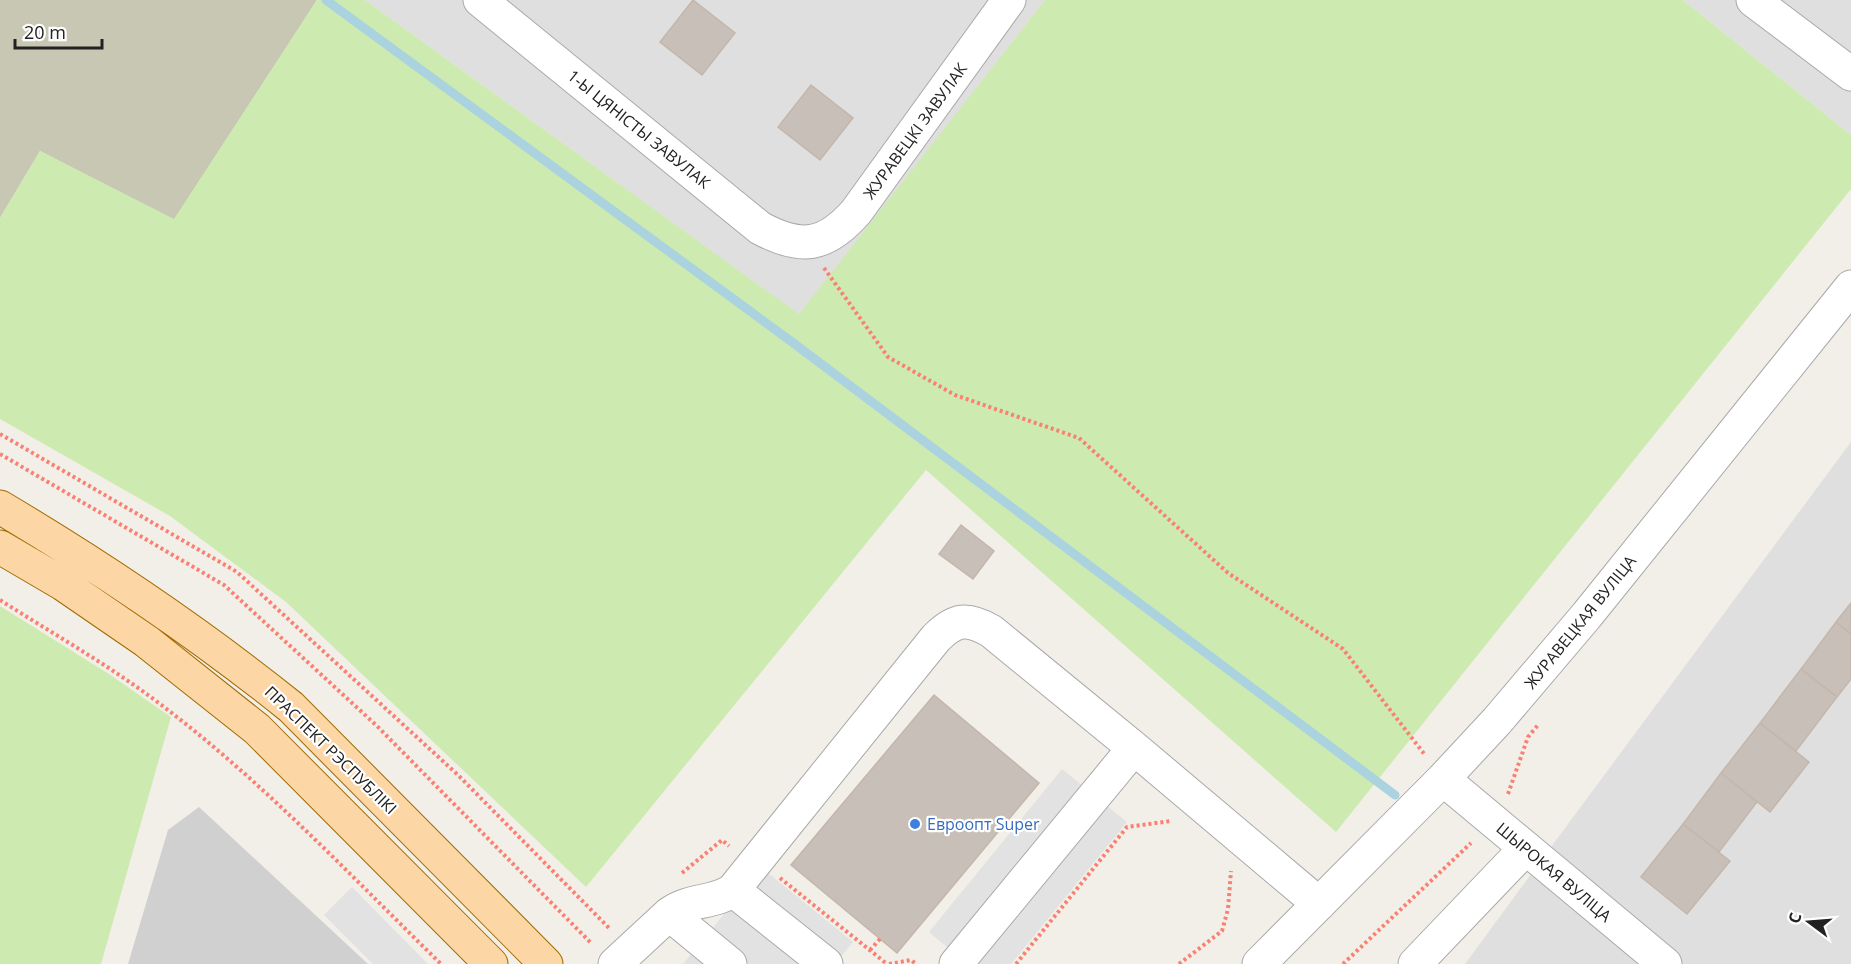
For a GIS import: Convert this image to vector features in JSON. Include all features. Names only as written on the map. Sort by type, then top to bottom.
[{"type":"main road","name":"ПРАСПЕКТ РЭСПУБЛІКІ","points":[[0,507],[172,616],[291,707],[546,964]]},
{"type":"main road","points":[[0,547],[63,584],[146,641],[257,729],[491,964]]},
{"type":"street","name":"1-Ы ЦЯНІСТЫ ЗАВУЛАК","points":[[480,0],[760,228],[790,241],[806,243]]},
{"type":"street","name":"ЖУРАВЕЦКІ ЗАВУЛАК","points":[[806,243],[819,241],[833,234],[856,212],[1009,0]]},
{"type":"street","points":[[1753,0],[1851,74]]},
{"type":"street","name":"ЖУРАВЕЦКАЯ ВУЛІЦА","points":[[1259,964],[1443,779],[1497,721],[1565,642],[1851,287]]},
{"type":"street","points":[[620,959],[669,914],[685,904],[719,897],[733,890],[936,638],[954,624],[966,621],[979,624],[991,631],[1134,748],[1318,904]]},
{"type":"street","points":[[956,964],[1134,748]]},
{"type":"street","name":"ШЫРОКАЯ ВУЛІЦА","points":[[1443,779],[1665,964]]},
{"type":"street","points":[[1415,964],[1526,848]]},
{"type":"street","points":[[733,890],[826,964]]},
{"type":"street","points":[[669,914],[730,964]]},
{"type":"street","name":"ЖУРАВЕЦКАЯ ВУЛІЦА","points":[[1240,964],[1285,937]]},
{"type":"path","points":[[806,243],[888,357],[955,395],[1079,438],[1228,573],[1343,649],[1443,779]]},
{"type":"path","points":[[0,434],[237,572],[458,775],[612,931],[620,959]]},
{"type":"path","points":[[0,600],[128,682],[163,706],[216,748],[441,964]]},
{"type":"path","points":[[1016,964],[1127,827],[1177,820]]},
{"type":"path","points":[[1179,964],[1222,931],[1228,909],[1231,865]]},
{"type":"path","points":[[870,950],[880,939]]},
{"type":"path","points":[[889,964],[911,960],[916,964]]},
{"type":"shaded area","points":[[0,0],[317,0],[174,220],[40,151],[0,218]]},
{"type":"shaded area","points":[[365,0],[1045,0],[800,315]]},
{"type":"shaded area","points":[[1683,0],[1851,0],[1851,135]]},
{"type":"shaded area","points":[[1851,442],[1851,964],[1465,964],[1568,824]]},
{"type":"shaded area","points":[[1062,769],[1127,822],[1011,964],[956,964],[960,958],[929,932]]},
{"type":"shaded area","points":[[199,807],[368,964],[128,964],[168,830]]},
{"type":"shaded area","points":[[762,868],[853,942],[835,964],[683,964]]},
{"type":"shaded area","points":[[352,887],[428,964],[373,964],[324,915]]},
{"type":"green space","points":[[317,0],[365,0],[799,314],[1045,0],[1683,0],[1851,135],[1851,189],[1336,832],[926,470],[586,887],[286,602],[170,516],[0,419],[0,218],[40,151],[174,219]]},
{"type":"green space","points":[[0,606],[109,674],[171,717],[101,964],[0,964]]},
{"type":"building","points":[[693,0],[735,33],[702,75],[660,42]]},
{"type":"building","points":[[811,85],[853,118],[820,160],[778,127]]},
{"type":"building","points":[[961,525],[994,551],[973,579],[939,554]]},
{"type":"building","points":[[1851,603],[1851,634],[1836,622]]},
{"type":"building","points":[[1836,622],[1851,634],[1851,679],[1837,697],[1801,669]]},
{"type":"building","points":[[1801,669],[1837,697],[1796,751],[1760,723]]},
{"type":"building","name":"Евроопт Super","points":[[934,695],[1039,783],[897,953],[791,865]]},
{"type":"building","points":[[1760,723],[1809,762],[1770,812],[1721,773]]},
{"type":"building","points":[[1721,773],[1757,802],[1719,852],[1683,824]]},
{"type":"building","points":[[1683,824],[1730,861],[1687,914],[1641,877]]},
{"type":"waterway","points":[[326,0],[792,342],[1395,795]]},
{"type":"place","name":"Евроопт Super","points":[[915,824]]}]
